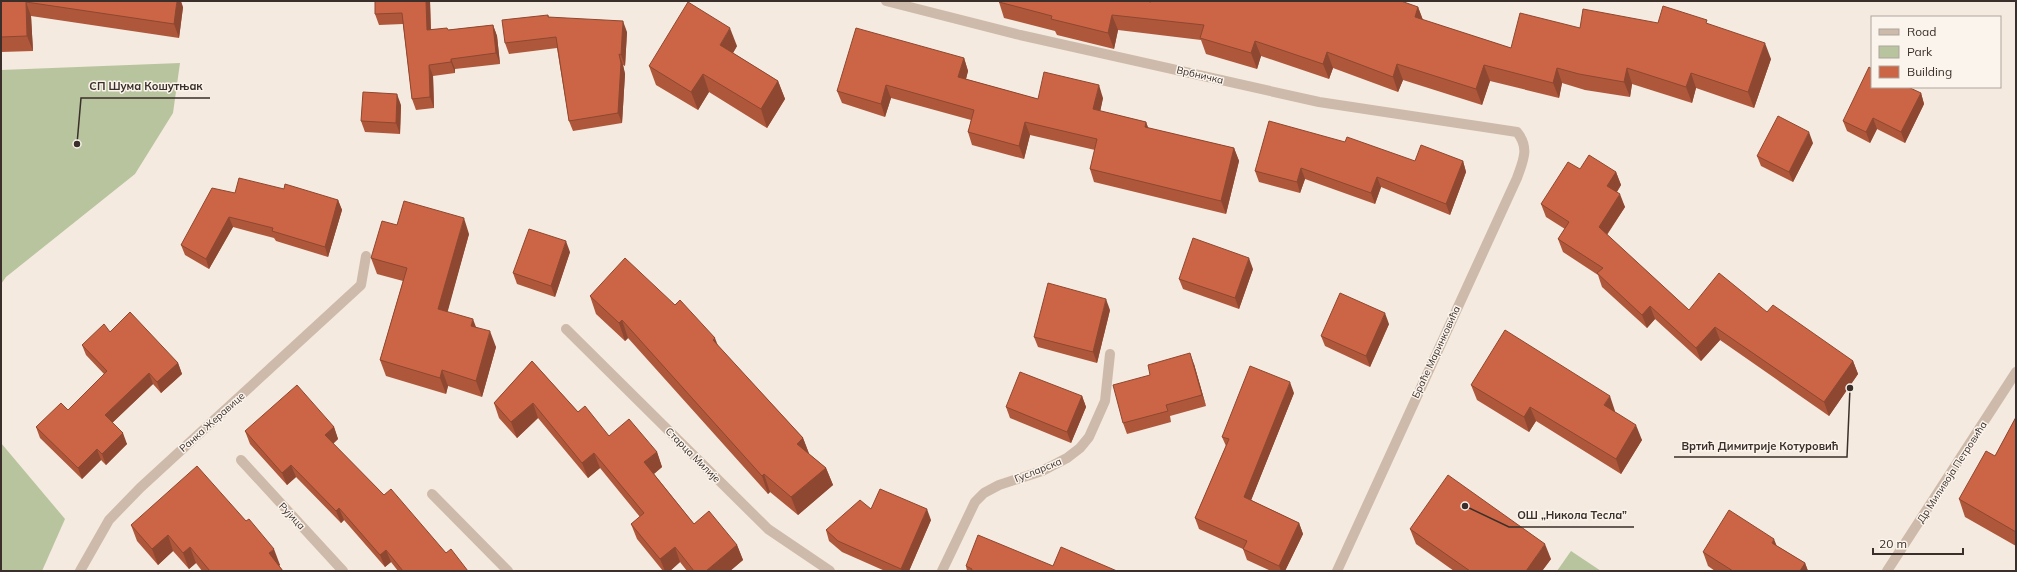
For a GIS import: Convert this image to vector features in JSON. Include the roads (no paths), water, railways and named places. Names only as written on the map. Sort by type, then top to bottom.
[{"type":"street","name":"Врбничка","points":[[886,1],[1020,35],[1319,102],[1517,132]]},
{"type":"street","name":"Браће Маринковића","points":[[1336,571],[1517,178],[1525,158],[1524,142],[1517,132]]},
{"type":"street","name":"Ранка Жеравице","points":[[80,571],[109,520],[140,488],[361,285],[366,256]]},
{"type":"street","name":"Старца Милије","points":[[566,329],[768,529],[830,571]]},
{"type":"street","name":"Гусларска","points":[[942,571],[975,502],[984,493],[999,485],[1042,470],[1067,458],[1085,442],[1094,426],[1105,400],[1110,354]]},
{"type":"street","name":"Др Миливоја Петровића","points":[[1887,571],[2016,372]]},
{"type":"street","name":"Рујица","points":[[241,460],[344,571]]},
{"type":"street","points":[[432,494],[508,571]]},
{"type":"place","name":"СП Шума Кошутњак","points":[[77,144]]},
{"type":"place","name":"Вртић Димитрије Котуровић","points":[[1850,388]]},
{"type":"place","name":"ОШ „Никола Тесла”","points":[[1465,506]]}]
